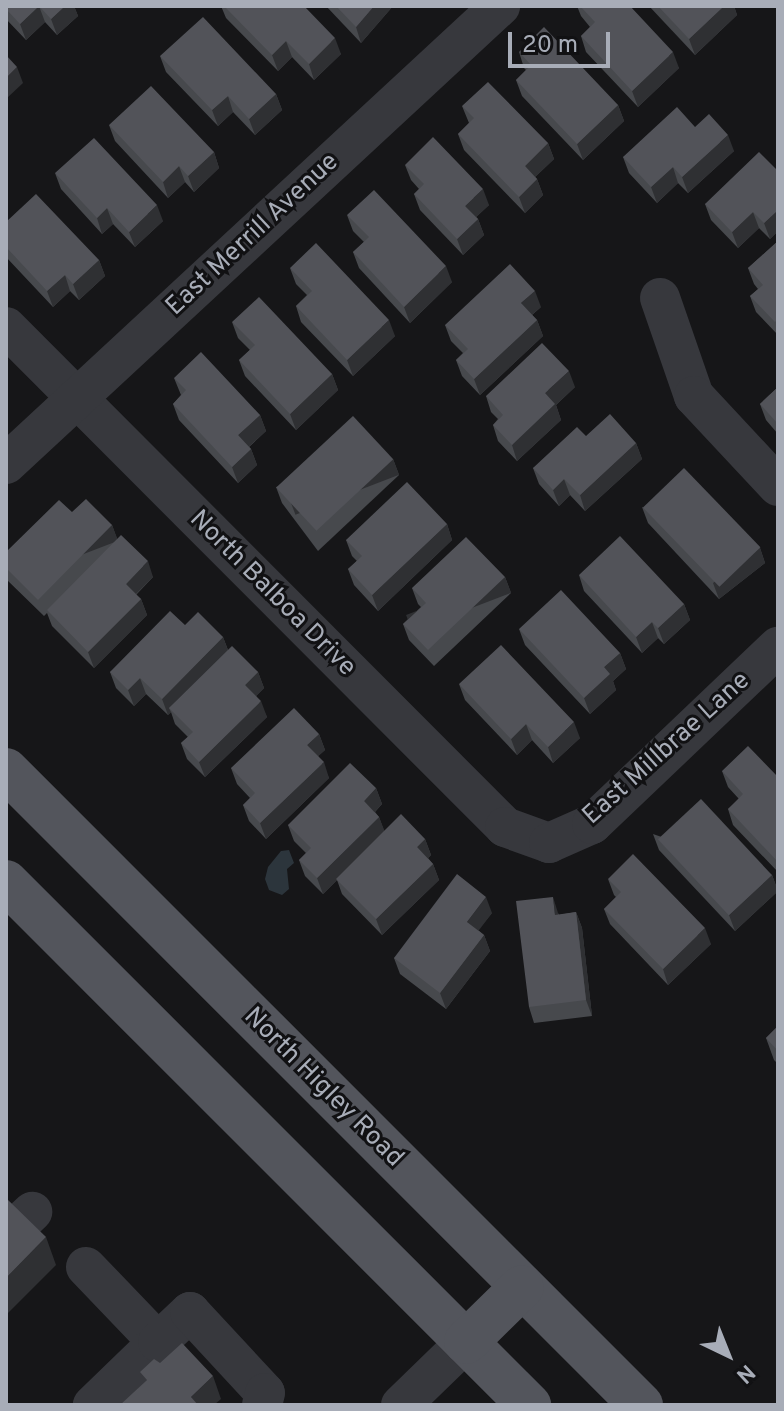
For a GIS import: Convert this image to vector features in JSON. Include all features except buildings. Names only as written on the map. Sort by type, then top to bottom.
[{"type":"main road","name":"North Higley Road","points":[[6,770],[641,1405]]},
{"type":"main road","points":[[6,882],[529,1405]]},
{"type":"main road","points":[[466,1342],[522,1287]]},
{"type":"street","name":"East Merrill Avenue","points":[[6,464],[500,6]]},
{"type":"street","points":[[660,298],[694,396],[778,486]]},
{"type":"street","name":"North Balboa Drive","points":[[6,327],[505,827],[549,843]]},
{"type":"street","name":"East Millbrae Lane","points":[[549,843],[592,824],[778,647]]},
{"type":"street","points":[[86,1267],[158,1342]]},
{"type":"street","points":[[93,1405],[190,1312],[265,1393],[262,1405]]},
{"type":"street","points":[[401,1405],[466,1342]]},
{"type":"shaded area","points":[[289,850],[294,863],[287,869],[289,889],[282,895],[269,890],[265,879],[268,867],[281,851]]}]
